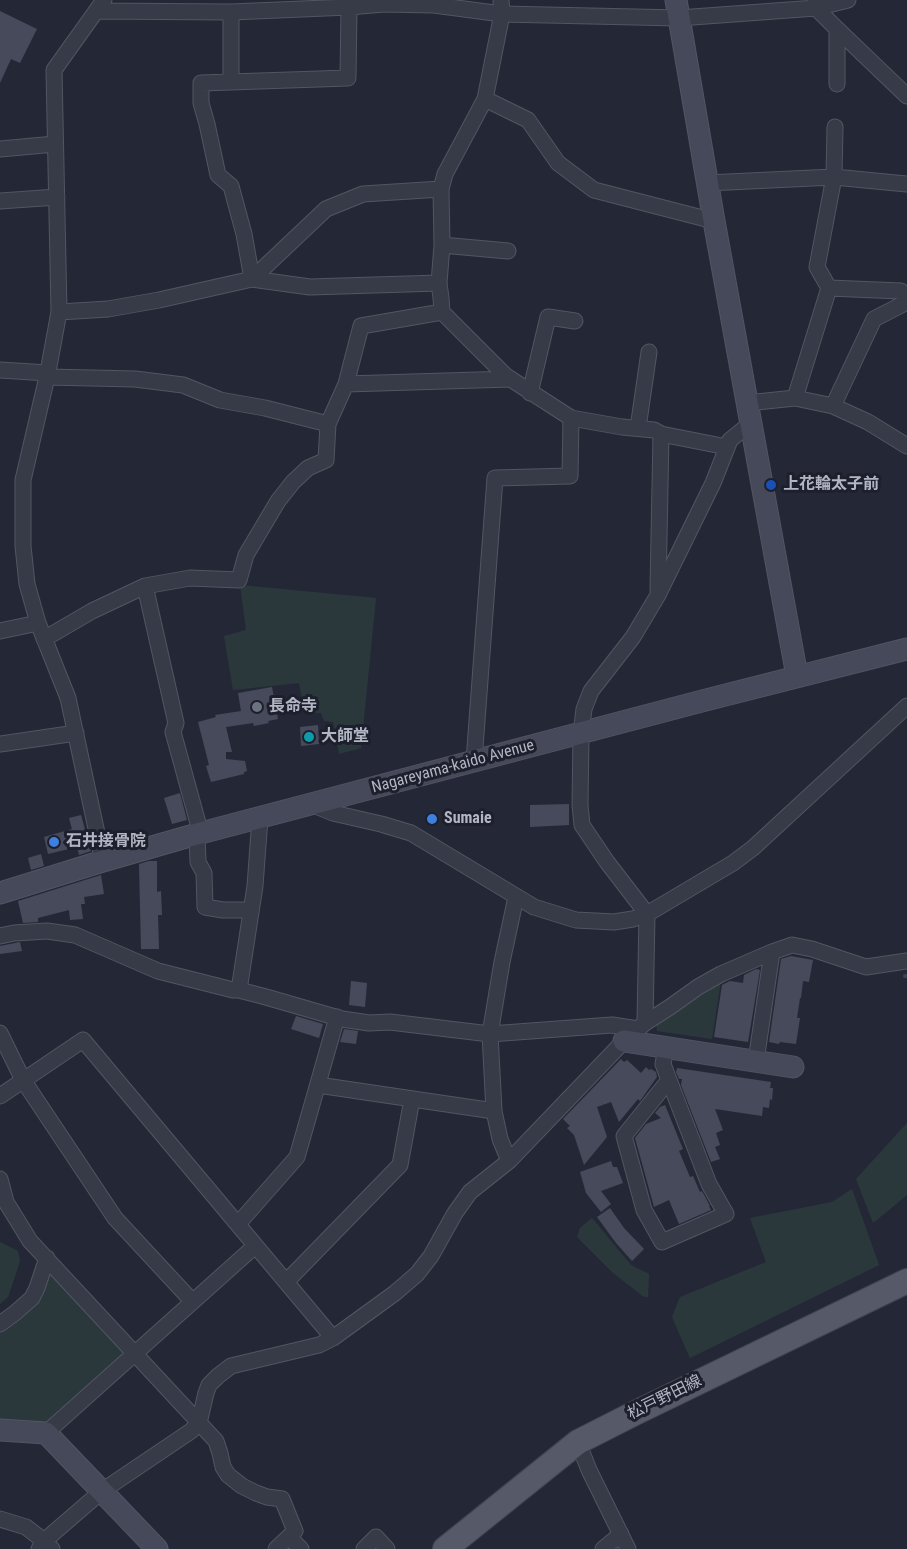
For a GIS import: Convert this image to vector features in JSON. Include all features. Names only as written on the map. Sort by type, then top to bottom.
[{"type":"main road","name":"松戸野田線","points":[[445,1549],[578,1442],[907,1281]]},
{"type":"street","points":[[103,861],[68,698],[38,623],[27,584],[23,546],[23,480],[48,375],[59,312],[54,70],[100,6],[231,12],[279,5],[349,7],[384,3],[678,9],[816,4],[848,0]]},
{"type":"street","points":[[816,4],[837,29],[907,96]]},
{"type":"street","points":[[252,279],[244,234],[231,186],[219,175],[201,103],[201,83],[348,78],[349,7]]},
{"type":"street","points":[[502,7],[485,99],[446,174],[441,189],[442,245],[438,283],[442,312],[511,379],[571,418],[654,430],[661,434],[727,447]]},
{"type":"street","points":[[678,9],[707,183],[797,676]]},
{"type":"street","points":[[231,12],[231,81]]},
{"type":"street","points":[[837,29],[837,84]]},
{"type":"street","points":[[485,99],[528,120],[558,163],[594,190],[714,221]]},
{"type":"street","points":[[795,398],[829,288],[817,267],[834,177],[835,127]]},
{"type":"street","points":[[0,149],[55,144]]},
{"type":"street","points":[[707,183],[834,177],[907,184]]},
{"type":"street","points":[[252,279],[326,209],[363,195],[441,189]]},
{"type":"street","points":[[0,201],[57,198]]},
{"type":"street","points":[[442,245],[508,251]]},
{"type":"street","points":[[59,312],[108,309],[252,279],[310,287],[438,283]]},
{"type":"street","points":[[829,288],[901,291],[907,301],[874,319],[833,406]]},
{"type":"street","points":[[44,639],[92,611],[145,586],[190,578],[239,580],[246,555],[278,501],[308,468],[326,460],[328,424],[346,384],[361,326],[442,312]]},
{"type":"street","points":[[530,393],[548,316],[575,321]]},
{"type":"street","points":[[638,429],[649,352]]},
{"type":"street","points":[[0,370],[135,379],[183,385],[220,400],[265,408],[328,424]]},
{"type":"street","points":[[346,384],[511,379]]},
{"type":"street","points":[[636,1031],[647,914],[582,825],[581,734],[584,709],[591,691],[633,638],[658,595],[713,483],[730,441],[749,413],[795,398],[833,406],[868,422],[907,446]]},
{"type":"street","points":[[474,761],[495,478],[570,476],[571,418]]},
{"type":"street","points":[[658,595],[661,434]]},
{"type":"street","points":[[145,586],[176,723],[173,732],[199,834],[198,862],[204,873],[205,907],[223,910],[251,910]]},
{"type":"street","points":[[0,631],[38,623]]},
{"type":"street","name":"Nagareyama-kaido Avenue","points":[[0,893],[199,834],[907,649]]},
{"type":"street","points":[[311,804],[333,813],[411,832],[534,907],[576,920],[614,922],[633,919],[647,914],[733,863],[753,848],[907,706]]},
{"type":"street","points":[[0,744],[76,733]]},
{"type":"street","points":[[239,990],[255,886],[260,818]]},
{"type":"street","points":[[509,1161],[500,1139],[494,1111],[489,1034],[501,962],[516,897]]},
{"type":"street","points":[[0,936],[14,933],[47,932],[75,935],[158,971],[337,1017],[369,1023],[390,1022],[489,1034],[612,1025],[636,1031],[666,1048],[793,1067]]},
{"type":"street","points":[[0,1519],[26,1527],[45,1546],[102,1491],[191,1431],[199,1423],[209,1385],[231,1366],[319,1345],[333,1338],[395,1293],[417,1274],[431,1256],[455,1212],[470,1192],[509,1161],[636,1031],[698,987],[721,974],[792,945],[866,966],[907,961]]},
{"type":"street","points":[[756,1061],[772,952]]},
{"type":"street","points":[[238,1224],[297,1156],[337,1017]]},
{"type":"street","points":[[0,1033],[23,1080],[115,1218],[192,1301]]},
{"type":"street","points":[[0,1096],[83,1040],[333,1338]]},
{"type":"street","points":[[666,1048],[663,1064],[709,1184],[726,1214],[662,1242],[645,1210],[624,1136],[669,1080]]},
{"type":"street","points":[[318,1085],[494,1111]]},
{"type":"street","points":[[286,1282],[400,1166],[412,1099]]},
{"type":"street","points":[[0,1179],[6,1202],[30,1240],[216,1442],[223,1467],[228,1475],[256,1493],[282,1499],[295,1531],[276,1549]]},
{"type":"street","points":[[46,1433],[255,1246]]},
{"type":"street","points":[[0,1323],[15,1314],[32,1298],[47,1258]]},
{"type":"street","points":[[0,1430],[46,1433],[157,1549]]},
{"type":"street","points":[[578,1442],[589,1470],[628,1549]]},
{"type":"street","points":[[603,1549],[621,1533]]},
{"type":"street","points":[[289,1537],[301,1549]]},
{"type":"street","points":[[364,1549],[376,1537],[387,1549]]},
{"type":"shaded area","points":[[240,585],[376,598],[361,748],[339,754],[333,722],[324,721],[321,713],[305,714],[299,683],[233,690],[224,636],[246,630]]},
{"type":"shaded area","points":[[721,980],[712,1039],[657,1031],[656,1022]]},
{"type":"shaded area","points":[[907,1123],[907,1195],[873,1223],[856,1179]]},
{"type":"shaded area","points":[[852,1189],[879,1265],[690,1358],[672,1317],[680,1297],[766,1262],[750,1218],[832,1202]]},
{"type":"shaded area","points":[[592,1218],[631,1265],[649,1274],[648,1297],[644,1297],[613,1273],[577,1237],[580,1228]]},
{"type":"shaded area","points":[[0,1242],[18,1251],[20,1261],[8,1297],[0,1304]]},
{"type":"shaded area","points":[[53,1272],[123,1349],[122,1356],[45,1425],[0,1424],[0,1332],[16,1321],[48,1273]]},
{"type":"building","points":[[0,11],[37,29],[20,63],[11,59],[0,83]]},
{"type":"building","points":[[272,687],[278,719],[254,726],[253,723],[226,727],[232,752],[226,752],[226,759],[245,761],[247,771],[244,774],[211,782],[198,722],[216,717],[215,715],[241,711],[238,693]]},
{"type":"building","points":[[318,725],[319,744],[301,746],[300,727]]},
{"type":"building","points":[[180,793],[187,820],[172,824],[164,798]]},
{"type":"building","points":[[569,804],[569,825],[530,827],[530,805]]},
{"type":"building","points":[[81,815],[91,851],[79,855],[77,847],[48,854],[44,837],[72,829],[69,818]]},
{"type":"building","points":[[41,854],[44,866],[31,870],[28,858]]},
{"type":"building","points":[[157,861],[157,892],[161,891],[162,915],[158,915],[159,949],[141,949],[139,864]]},
{"type":"building","points":[[101,875],[104,894],[84,897],[85,904],[81,904],[83,919],[70,920],[69,910],[38,918],[38,922],[23,923],[18,901]]},
{"type":"building","points":[[20,942],[22,951],[0,954],[0,946]]},
{"type":"building","points":[[791,956],[813,960],[809,982],[803,981],[797,1018],[800,1018],[796,1044],[780,1042],[779,1044],[769,1042],[781,959]]},
{"type":"building","points":[[756,969],[760,970],[748,1042],[714,1037],[722,985],[730,981],[743,983],[744,975]]},
{"type":"building","points":[[351,981],[367,983],[365,1007],[349,1005]]},
{"type":"building","points":[[296,1016],[323,1024],[319,1038],[291,1029]]},
{"type":"building","points":[[344,1029],[358,1031],[356,1044],[340,1042]]},
{"type":"building","points":[[621,1059],[624,1062],[627,1060],[641,1073],[646,1067],[651,1069],[656,1072],[657,1077],[640,1101],[638,1099],[619,1122],[611,1102],[597,1107],[607,1137],[584,1165],[574,1135],[567,1128],[570,1126],[563,1119]]},
{"type":"building","points":[[677,1068],[771,1082],[772,1100],[770,1099],[769,1108],[763,1107],[762,1116],[715,1109],[723,1130],[716,1133],[720,1145],[715,1147],[720,1159],[711,1162],[681,1085],[682,1079],[679,1079],[676,1072]]},
{"type":"building","points":[[665,1105],[683,1149],[679,1151],[690,1177],[693,1176],[711,1210],[679,1224],[669,1200],[654,1207],[635,1138],[646,1124],[661,1118],[655,1113]]},
{"type":"building","points":[[611,1161],[613,1167],[617,1167],[623,1183],[601,1191],[611,1204],[601,1212],[586,1193],[580,1172]]},
{"type":"building","points":[[610,1208],[624,1228],[644,1249],[632,1261],[597,1217]]},
{"type":"place","name":"上花輪太子前","points":[[771,485]]},
{"type":"place","name":"長命寺","points":[[257,707]]},
{"type":"place","name":"大師堂","points":[[309,737]]},
{"type":"place","name":"Sumaie","points":[[432,819]]},
{"type":"place","name":"石井接骨院","points":[[54,842]]}]
